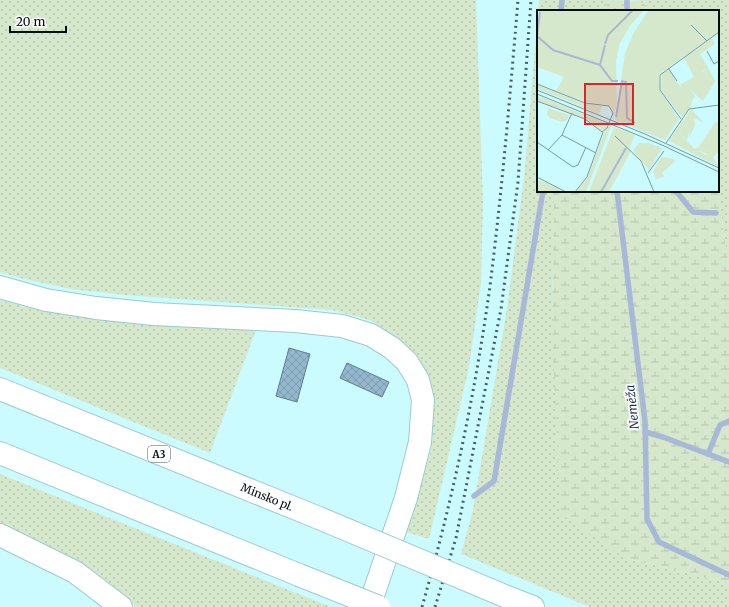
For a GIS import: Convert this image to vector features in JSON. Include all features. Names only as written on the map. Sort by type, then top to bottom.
[{"type":"highway","points":[[0,287],[46,300],[96,308],[154,314],[295,321],[342,326],[371,335],[392,348],[407,362],[418,380],[423,400],[420,442],[406,498],[370,607]]},
{"type":"highway","name":"Minsko pl.","points":[[0,389],[319,518],[533,607]]},
{"type":"highway","points":[[0,452],[379,607]]},
{"type":"highway","points":[[0,535],[75,572],[121,607]]},
{"type":"green space","points":[[0,0],[476,0],[483,202],[481,283],[469,367],[429,539],[406,532],[431,451],[433,395],[421,365],[397,337],[370,320],[332,310],[126,295],[71,289],[0,272]]},
{"type":"green space","points":[[539,0],[612,0],[598,9],[538,10]]},
{"type":"green space","points":[[612,0],[640,1],[651,10],[598,10]]},
{"type":"green space","points":[[625,0],[729,0],[729,269],[718,192],[719,10],[651,10],[640,1]]},
{"type":"green space","points":[[537,24],[537,192],[554,192],[552,321],[625,558],[729,583],[729,607],[590,607],[461,554],[473,510],[507,309],[525,169]]},
{"type":"green space","points":[[554,192],[718,192],[729,269],[729,583],[625,558],[560,514],[552,321]]},
{"type":"green space","points":[[0,300],[34,309],[93,319],[256,330],[210,453],[0,368]]},
{"type":"green space","points":[[0,474],[331,607],[136,607],[122,593],[90,569],[55,550],[0,525]]},
{"type":"building","points":[[289,348],[310,354],[297,402],[276,396]]},
{"type":"building","points":[[347,363],[389,382],[382,397],[340,378]]},
{"type":"waterway","points":[[561,10],[562,0]]},
{"type":"waterway","name":"Nemėža","points":[[627,0],[627,10]]},
{"type":"waterway","points":[[474,496],[494,481],[543,192]]},
{"type":"waterway","name":"Nemėža","points":[[617,192],[645,421],[647,519],[659,542],[729,575]]},
{"type":"waterway","points":[[677,192],[693,212],[716,213]]},
{"type":"waterway","points":[[708,454],[720,425],[729,421]]},
{"type":"waterway","points":[[645,432],[663,437],[729,462]]},
{"type":"railway","points":[[422,607],[462,448],[484,327],[502,179],[518,0]]},
{"type":"railway","points":[[435,607],[456,538],[501,309],[518,182],[531,0]]}]
